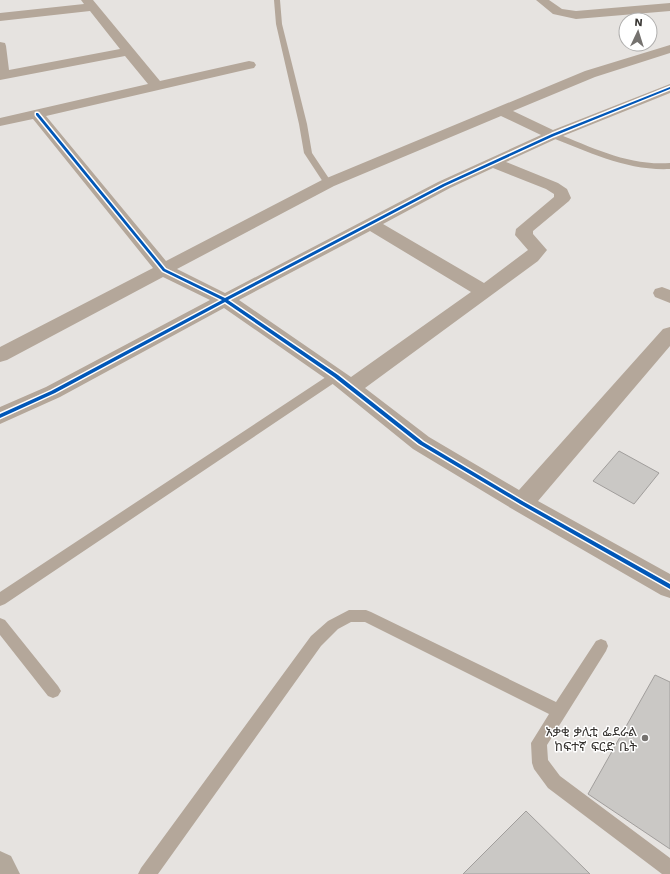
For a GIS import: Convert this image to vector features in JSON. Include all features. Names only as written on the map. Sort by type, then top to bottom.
[{"type":"main road","points":[[0,867],[4,874]]},
{"type":"street","points":[[542,0],[556,12],[576,15],[670,7]]},
{"type":"street","points":[[0,17],[89,3],[157,86]]},
{"type":"street","points":[[0,46],[2,75],[129,51]]},
{"type":"street","points":[[0,355],[328,183],[590,74],[670,48]]},
{"type":"street","points":[[0,122],[249,65]]},
{"type":"street","points":[[0,416],[53,392],[444,185],[493,164],[553,135],[670,88]]},
{"type":"street","points":[[501,111],[553,135]]},
{"type":"street","points":[[37,114],[164,270],[225,300],[344,382],[421,443],[670,587]]},
{"type":"street","points":[[344,382],[485,292],[532,257],[538,250],[524,235],[525,229],[563,198],[561,192],[552,186],[493,164]]},
{"type":"street","points":[[371,224],[485,292]]},
{"type":"street","points":[[522,502],[670,333]]},
{"type":"lane","points":[[277,0],[279,24],[303,124],[308,154],[328,183]]},
{"type":"lane","points":[[553,135],[618,161],[655,167],[670,166]]},
{"type":"lane","points":[[0,600],[344,382]]},
{"type":"lane","points":[[147,874],[316,641],[333,625],[349,616],[366,616],[560,712]]},
{"type":"lane","points":[[0,624],[53,691]]},
{"type":"lane","points":[[602,646],[539,743],[540,763],[554,782],[670,869]]},
{"type":"building","points":[[619,451],[659,473],[634,504],[593,481]]},
{"type":"building","name":"አቃቂ ቃሊቲ ፌደራል ከፍተኛ ፍርድ ቤት","points":[[655,675],[670,682],[670,849],[588,794]]},
{"type":"building","points":[[526,811],[590,874],[463,874]]},
{"type":"cycle path","points":[[0,416],[53,392],[444,185],[553,135],[670,88]]},
{"type":"cycle path","points":[[37,114],[164,270],[225,300],[336,376],[421,443],[522,503],[670,587]]},
{"type":"place","name":"አቃቂ ቃሊቲ ፌደራል ከፍተኛ ፍርድ ቤት","points":[[645,738]]}]
